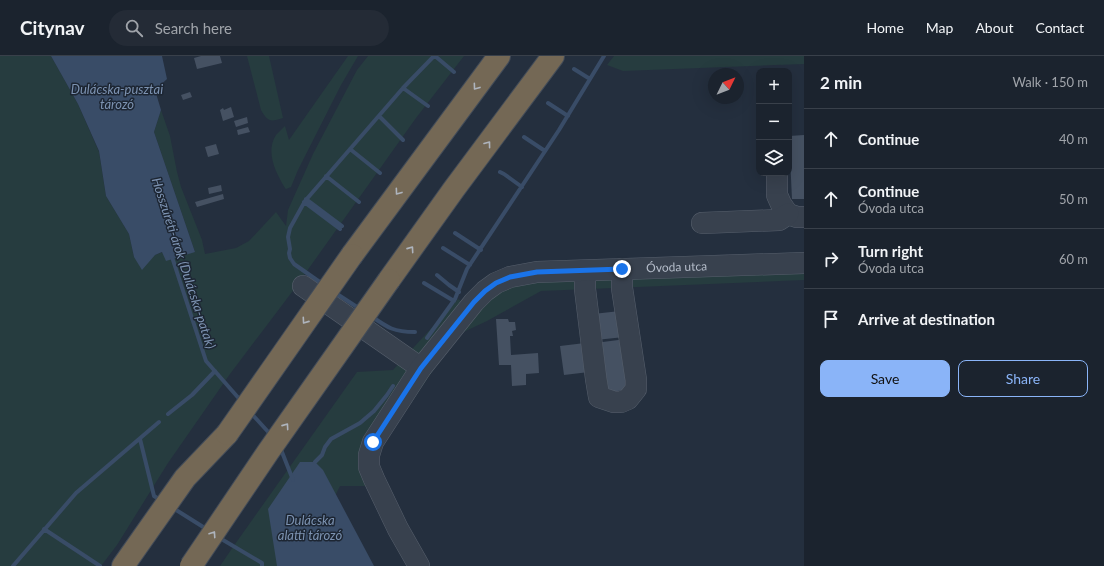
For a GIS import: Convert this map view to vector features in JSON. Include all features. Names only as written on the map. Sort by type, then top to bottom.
[{"type":"highway","points":[[129,565],[185,478],[227,434],[352,255],[499,56]]},
{"type":"highway","points":[[191,566],[268,452],[389,280],[454,189],[553,56]]},
{"type":"street","points":[[777,176],[777,195],[781,204],[796,215]]},
{"type":"street","points":[[702,223],[779,220],[796,215]]},
{"type":"street","name":"Óvoda utca","points":[[419,566],[398,529],[374,479],[369,467],[369,455],[373,442],[421,368],[474,302],[485,291],[496,283],[510,277],[537,272],[804,263]]},
{"type":"street","points":[[585,271],[586,297],[599,397],[614,402],[621,402],[628,399],[636,389],[636,380],[622,288],[622,269]]},
{"type":"street","points":[[303,286],[421,368]]},
{"type":"green space","points":[[0,56],[51,56],[78,104],[99,152],[106,196],[129,234],[134,257],[155,255],[163,252],[195,252],[154,132],[161,110],[170,136],[181,187],[202,240],[205,254],[236,248],[249,241],[276,212],[286,226],[288,210],[313,154],[357,70],[368,56],[464,56],[416,118],[292,292],[230,374],[168,463],[117,545],[101,566],[0,566]]},
{"type":"green space","points":[[247,56],[269,56],[283,118],[270,120],[261,110]]},
{"type":"green space","points":[[348,56],[358,56],[341,85],[291,187],[286,189],[278,176],[273,162],[272,148],[276,135],[285,126],[289,140]]},
{"type":"green space","points":[[614,56],[804,56],[804,64],[623,71],[607,65]]},
{"type":"green space","points":[[804,256],[804,280],[541,291],[487,321],[457,335],[380,449],[366,486],[340,486],[300,566],[220,566],[357,372],[393,370],[458,299],[464,303],[496,277]]},
{"type":"water","name":"Dulácska-pusztai tározó","points":[[51,56],[162,56],[167,79],[155,90],[161,110],[154,132],[195,252],[166,261],[162,252],[155,255],[142,270],[134,257],[129,234],[106,196],[99,151],[78,104]]},
{"type":"water","name":"Dulácska alatti tározó","points":[[300,462],[315,462],[323,470],[374,566],[277,566],[268,509]]},
{"type":"building","points":[[201,56],[220,56],[222,63],[197,69],[194,58]]},
{"type":"building","points":[[190,92],[192,97],[183,100],[181,95]]},
{"type":"building","points":[[231,107],[234,117],[223,121],[220,110]]},
{"type":"building","points":[[247,117],[248,123],[236,127],[234,121]]},
{"type":"building","points":[[248,127],[250,132],[238,135],[237,130]]},
{"type":"building","points":[[804,135],[804,199],[792,199],[792,136]]},
{"type":"building","points":[[216,144],[219,154],[208,157],[205,147]]},
{"type":"building","points":[[221,185],[222,191],[209,194],[208,188]]},
{"type":"building","points":[[223,194],[224,199],[197,207],[195,202]]},
{"type":"building","points":[[620,311],[624,337],[596,340],[593,314]]},
{"type":"building","points":[[496,319],[508,319],[509,322],[515,322],[516,330],[512,331],[513,336],[510,336],[511,355],[538,353],[539,373],[526,374],[526,385],[512,386],[511,365],[499,365]]},
{"type":"building","points":[[626,339],[633,389],[602,393],[595,343]]},
{"type":"building","points":[[585,343],[589,372],[564,375],[560,346]]},
{"type":"waterway","points":[[324,285],[294,264],[290,258],[288,237],[290,228],[305,201],[403,88],[434,56]]},
{"type":"waterway","points":[[435,56],[454,72]]},
{"type":"waterway","points":[[427,338],[455,299],[467,269],[559,130],[604,56]]},
{"type":"waterway","points":[[574,69],[590,79]]},
{"type":"waterway","points":[[403,88],[428,106]]},
{"type":"waterway","points":[[548,103],[568,116]]},
{"type":"waterway","points":[[379,116],[403,140]]},
{"type":"waterway","points":[[524,137],[545,151]]},
{"type":"waterway","points":[[350,149],[380,173]]},
{"type":"waterway","points":[[500,172],[522,187]]},
{"type":"waterway","points":[[326,176],[359,202]]},
{"type":"waterway","points":[[306,199],[342,226]]},
{"type":"waterway","points":[[304,202],[340,229]]},
{"type":"waterway","points":[[455,233],[481,250]]},
{"type":"waterway","points":[[443,248],[470,265]]},
{"type":"waterway","name":"Hosszúréti-árok (Dulácska-patak)","points":[[171,254],[206,361],[242,402]]},
{"type":"waterway","points":[[437,275],[459,292]]},
{"type":"waterway","points":[[424,283],[454,301]]},
{"type":"waterway","points":[[334,292],[360,309]]},
{"type":"waterway","points":[[371,316],[382,324],[396,330],[415,332]]},
{"type":"waterway","points":[[168,414],[192,395],[215,371]]},
{"type":"waterway","points":[[315,462],[322,455],[325,447],[331,439],[360,423],[374,411],[393,386]]},
{"type":"waterway","name":"Hosszúréti-árok (Dulácska-patak)","points":[[250,412],[271,435]]},
{"type":"waterway","points":[[13,566],[76,493],[159,422]]},
{"type":"waterway","points":[[140,439],[154,496],[162,501]]},
{"type":"waterway","name":"Hosszúréti-árok (Dulácska-patak)","points":[[280,447],[293,480]]},
{"type":"waterway","points":[[173,508],[208,530]]},
{"type":"waterway","points":[[44,529],[100,566]]},
{"type":"waterway","points":[[218,537],[262,563],[262,566]]},
{"type":"route","points":[[373,442],[421,368],[474,302],[496,283],[510,277],[537,272],[622,269]]}]
